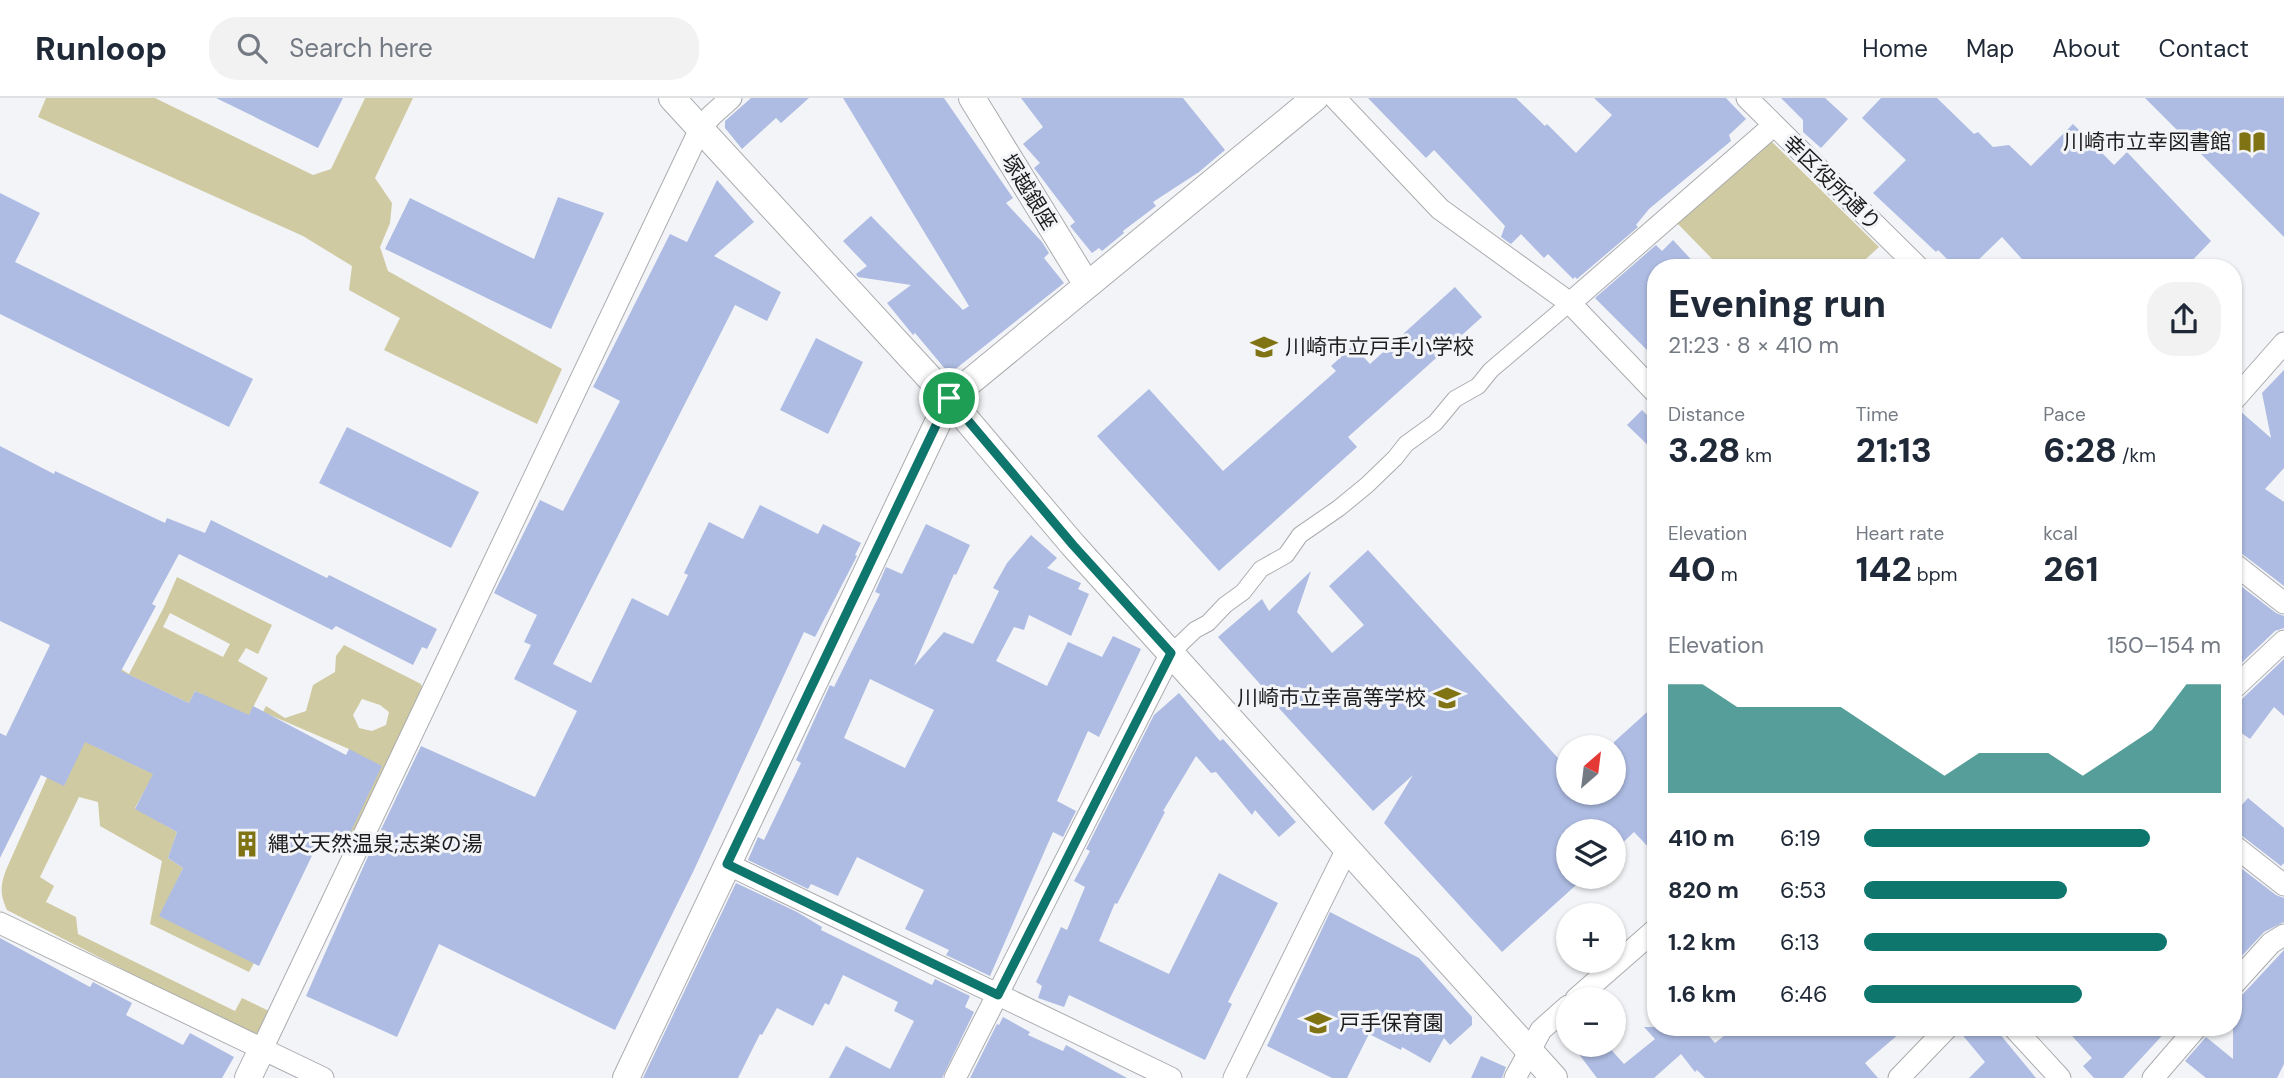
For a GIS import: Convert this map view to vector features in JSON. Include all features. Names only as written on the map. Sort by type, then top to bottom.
[{"type":"street","points":[[672,98],[949,398],[1073,545],[1554,1078]]},
{"type":"street","points":[[248,1078],[700,129],[732,98]]},
{"type":"street","name":"塚越銀座","points":[[972,98],[1087,285]]},
{"type":"street","points":[[626,1078],[949,398],[1315,98]]},
{"type":"street","points":[[1335,98],[1440,209],[1570,303],[1647,384]]},
{"type":"street","name":"幸区役所通り","points":[[1747,98],[1910,259]]},
{"type":"street","points":[[955,1078],[1171,653],[1243,592],[1261,569],[1286,555],[1300,535],[1367,485],[1406,444],[1435,423],[1455,399],[1478,386],[1491,370],[1773,126]]},
{"type":"street","points":[[2242,391],[2284,343]]},
{"type":"street","points":[[2242,570],[2284,603]]},
{"type":"street","points":[[2242,681],[2284,641]]},
{"type":"street","points":[[1234,1078],[1347,849]]},
{"type":"street","points":[[2242,852],[2284,885]]},
{"type":"street","points":[[727,864],[1171,1078]]},
{"type":"street","points":[[0,923],[323,1078]]},
{"type":"street","points":[[2242,975],[2271,943],[2284,935]]},
{"type":"street","points":[[1590,987],[1647,937]]},
{"type":"street","points":[[1516,1078],[1541,1030],[1556,1017]]},
{"type":"street","points":[[1899,1078],[1939,1036]]},
{"type":"street","points":[[2021,1036],[2060,1078]]},
{"type":"street","points":[[2153,1078],[2189,1036]]},
{"type":"shaded area","points":[[46,98],[155,98],[313,175],[331,169],[365,98],[413,98],[375,178],[392,203],[390,223],[380,247],[388,271],[562,369],[537,424],[384,350],[400,318],[349,290],[352,266],[303,236],[38,117]]},
{"type":"shaded area","points":[[1770,140],[1879,247],[1866,259],[1712,259],[1676,222]]},
{"type":"shaded area","points":[[177,577],[272,625],[258,654],[246,648],[238,661],[268,678],[248,717],[195,691],[189,703],[129,675],[94,746],[155,772],[135,808],[177,832],[168,858],[183,868],[160,916],[254,963],[249,972],[150,924],[162,861],[100,826],[98,802],[79,797],[40,877],[54,886],[46,902],[76,917],[78,934],[235,1011],[242,998],[271,1012],[257,1038],[7,910],[2,895],[6,870],[101,656],[129,674]],"holes":[[[170,613],[230,644],[223,657],[163,627]]]},
{"type":"shaded area","points":[[344,645],[421,684],[424,694],[347,855],[339,849],[351,828],[349,749],[263,712],[266,706],[285,718],[306,711],[313,685],[335,672],[336,656]],"holes":[[[362,699],[380,705],[389,712],[386,725],[372,731],[359,728],[353,715]]]},
{"type":"building","points":[[216,98],[343,98],[318,148]]},
{"type":"building","points":[[751,98],[809,98],[781,123],[776,118],[742,149],[725,128],[725,121]]},
{"type":"building","points":[[843,98],[944,98],[1013,198],[1006,203],[1042,242],[1049,253],[1044,258],[1064,283],[953,371],[946,370],[887,303],[911,285],[858,277],[856,274],[867,266],[843,241],[871,216],[963,310],[969,306]]},
{"type":"building","points":[[1021,98],[1183,98],[1225,150],[1199,172],[1153,202],[1156,206],[1102,251],[1099,248],[1092,253],[1070,226],[1075,222],[1034,168],[1040,163],[1023,144],[1043,127]]},
{"type":"building","points":[[1368,98],[1516,98],[1576,153],[1612,115],[1594,98],[1726,98],[1746,119],[1729,135],[1731,141],[1649,209],[1636,225],[1638,227],[1577,279],[1573,279],[1548,254],[1544,258],[1521,234],[1511,244],[1501,237],[1505,226],[1434,150],[1426,158]]},
{"type":"building","points":[[1781,98],[1825,98],[1848,119],[1821,148],[1803,132],[1803,120]]},
{"type":"building","points":[[1881,98],[1937,98],[1974,134],[1978,132],[1993,147],[2009,145],[2031,166],[2073,124],[2114,165],[2127,152],[2211,241],[2194,259],[2022,259],[2002,237],[1979,259],[1947,259],[1873,193],[1906,160],[1862,118]]},
{"type":"building","points":[[2145,98],[2284,98],[2284,237]]},
{"type":"building","points":[[717,180],[754,222],[714,256],[781,292],[767,321],[735,305],[553,664],[591,683],[632,598],[668,616],[688,575],[684,573],[709,522],[743,539],[760,505],[818,534],[823,524],[861,543],[855,555],[857,556],[815,637],[804,632],[693,872],[615,1030],[439,944],[397,1037],[306,996],[421,746],[535,797],[577,711],[514,679],[531,645],[524,642],[537,615],[494,593],[540,500],[563,511],[620,401],[593,387],[670,234],[687,242]]},
{"type":"building","points":[[0,193],[40,213],[15,262],[253,379],[229,427],[0,314]]},
{"type":"building","points":[[558,197],[604,213],[551,329],[385,249],[410,198],[534,259]]},
{"type":"building","points":[[1673,240],[1691,259],[1647,259],[1647,350],[1595,298],[1656,245],[1662,251]]},
{"type":"building","points":[[1455,287],[1482,317],[1348,437],[1357,447],[1219,571],[1097,436],[1149,389],[1223,471],[1336,371],[1331,366],[1353,346],[1370,364]]},
{"type":"building","points":[[816,338],[863,362],[828,434],[780,410]]},
{"type":"building","points":[[2284,370],[2284,468],[2265,489],[2284,502],[2284,586],[2242,554],[2242,413],[2271,438],[2262,393]]},
{"type":"building","points":[[1642,410],[1647,415],[1647,444],[1627,425]]},
{"type":"building","points":[[347,427],[479,492],[451,548],[319,483]]},
{"type":"building","points":[[0,446],[54,474],[55,471],[165,523],[167,518],[205,533],[211,520],[437,629],[427,649],[422,647],[413,665],[336,626],[332,630],[179,554],[152,604],[156,606],[121,671],[189,703],[195,691],[249,715],[253,706],[346,755],[349,749],[382,766],[342,850],[320,839],[259,966],[159,916],[183,868],[168,858],[177,832],[135,809],[153,774],[85,742],[64,786],[41,775],[0,858],[0,733],[6,736],[50,645],[0,621]]},
{"type":"building","points":[[926,524],[970,545],[956,575],[954,574],[914,666],[944,632],[973,644],[999,591],[993,588],[1007,563],[1031,535],[1057,558],[1047,568],[1081,583],[1078,589],[1089,594],[1071,636],[1029,615],[1024,630],[1014,627],[996,661],[1047,686],[1068,642],[1102,657],[1113,636],[1141,649],[1099,737],[1088,731],[1057,801],[1076,811],[1063,837],[1053,832],[990,976],[946,955],[949,950],[905,929],[924,890],[857,857],[838,896],[811,884],[808,889],[748,860],[758,837],[764,840],[801,763],[796,760],[830,685],[834,687],[880,594],[875,592],[886,567],[902,574]],"holes":[[[870,679],[934,710],[905,768],[844,738]]]},
{"type":"building","points":[[1368,550],[1556,756],[1556,805],[1626,805],[1626,735],[1622,735],[1647,712],[1647,846],[1634,832],[1626,840],[1626,819],[1556,819],[1556,889],[1572,889],[1502,952],[1384,823],[1413,775],[1373,811],[1218,637],[1262,599],[1269,611],[1311,571],[1297,612],[1332,653],[1364,625],[1329,586]]},
{"type":"building","points":[[2242,587],[2284,616],[2284,628],[2275,631],[2242,662]]},
{"type":"building","points":[[2284,659],[2284,716],[2274,707],[2250,739],[2242,733],[2242,699]]},
{"type":"building","points":[[1179,693],[1296,822],[1279,837],[1255,810],[1252,815],[1216,772],[1211,773],[1196,756],[1163,811],[1165,812],[1117,904],[1115,903],[1099,941],[1169,974],[1219,873],[1278,903],[1228,1002],[1232,1004],[1205,1060],[1069,995],[1064,1007],[1038,998],[1042,986],[1036,982],[1061,927],[1067,930],[1085,887],[1074,881],[1090,851],[1086,849],[1154,715]]},
{"type":"building","points":[[2248,798],[2284,828],[2284,863],[2281,866],[2242,836],[2242,805]]},
{"type":"building","points":[[2242,869],[2284,898],[2284,922],[2264,932],[2242,956]]},
{"type":"building","points":[[736,883],[797,912],[822,927],[821,930],[932,985],[935,979],[970,996],[965,1007],[974,1012],[942,1078],[829,1078],[846,1046],[890,1069],[914,1021],[894,1011],[898,1002],[843,975],[829,1005],[825,1003],[813,1026],[777,1008],[762,1035],[760,1034],[738,1078],[643,1078]]},
{"type":"building","points":[[1330,912],[1419,958],[1472,1017],[1472,1025],[1450,1045],[1444,1038],[1430,1063],[1402,1047],[1401,1050],[1369,1034],[1347,1078],[1332,1078],[1267,1046]]},
{"type":"building","points":[[0,938],[90,987],[93,982],[132,1003],[126,1015],[183,1045],[190,1033],[234,1057],[222,1078],[0,1078]]},
{"type":"building","points":[[2284,950],[2284,1064],[2277,1078],[2206,1078],[2185,1061],[2206,1037],[2233,1059],[2233,1036],[2242,1036],[2243,994]]},
{"type":"building","points":[[1003,1017],[1030,1032],[1028,1035],[1063,1051],[1066,1045],[1127,1078],[970,1078]]},
{"type":"building","points":[[1652,1036],[1709,1036],[1715,1043],[1724,1036],[1896,1036],[1865,1063],[1878,1078],[1705,1078],[1697,1070],[1695,1072],[1681,1054],[1654,1078],[1597,1078],[1581,1057],[1618,1057],[1624,1064],[1655,1039]]},
{"type":"building","points":[[1963,1036],[2001,1036],[2036,1078],[1969,1078],[1985,1062]]},
{"type":"building","points":[[2072,1036],[2162,1036],[2123,1078],[2094,1078],[2083,1066],[2092,1058]]},
{"type":"building","points":[[1481,1056],[1506,1067],[1502,1078],[1471,1078]]},
{"type":"place","name":"川崎市立幸図書館","points":[[2252,142]]},
{"type":"place","name":"川崎市立戸手小学校","points":[[1264,347]]},
{"type":"place","name":"川崎市立幸高等学校","points":[[1447,698]]},
{"type":"place","name":"縄文天然温泉;志楽の湯","points":[[247,844]]},
{"type":"place","name":"戸手保育園","points":[[1318,1023]]},
{"type":"route","points":[[949,398],[1073,545],[1171,653],[1115,759],[998,995],[727,864],[949,398]]}]
